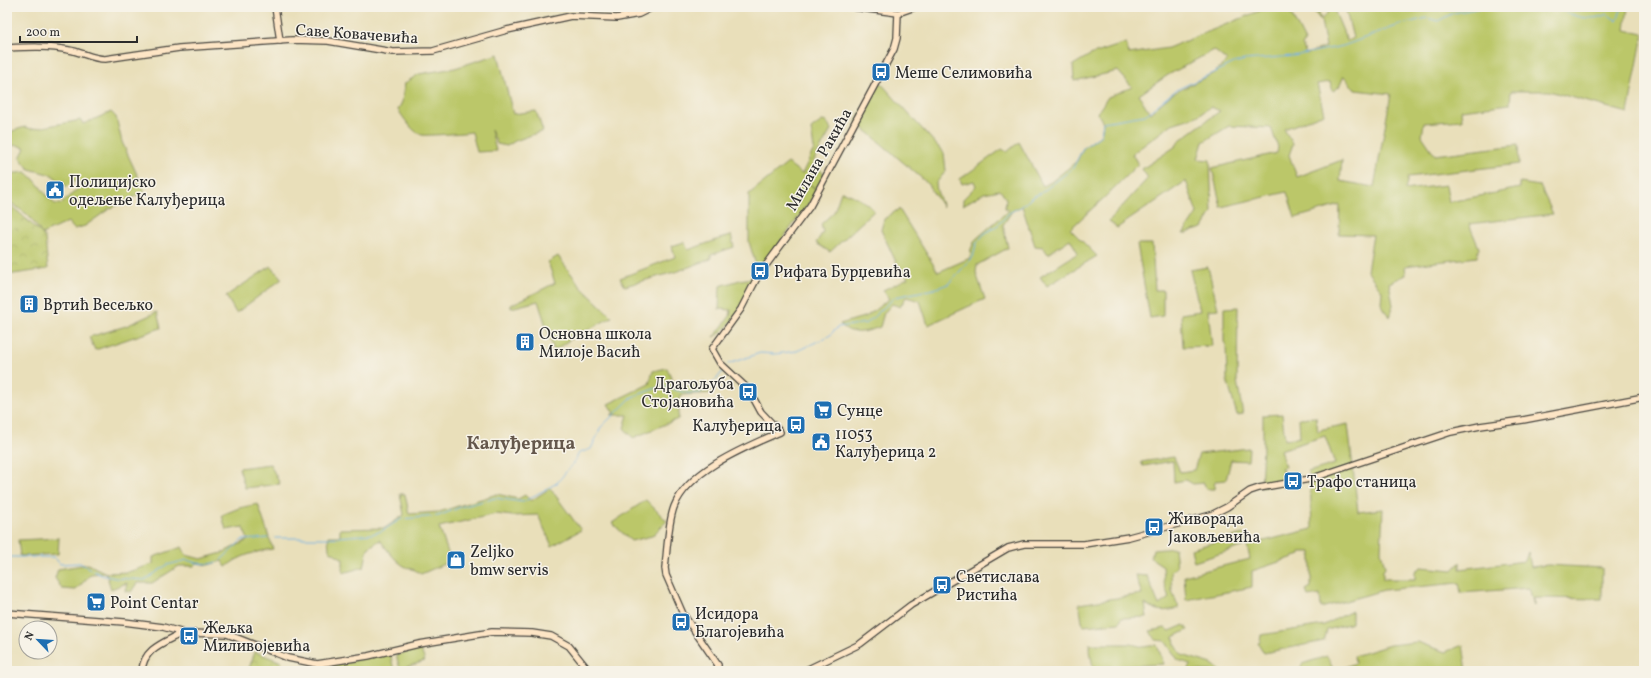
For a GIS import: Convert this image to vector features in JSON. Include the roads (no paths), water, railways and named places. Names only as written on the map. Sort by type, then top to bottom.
[{"type":"street","points":[[275,7],[280,41]]},
{"type":"street","name":"Саве Ковачевића","points":[[7,48],[39,46],[64,49],[94,59],[105,59],[179,48],[280,41],[328,41],[393,52],[433,51],[507,30],[572,16],[617,18],[639,14],[653,7]]},
{"type":"street","points":[[854,7],[898,13],[915,7]]},
{"type":"street","name":"Милана Ракића","points":[[719,671],[717,664],[683,614],[666,575],[665,568],[672,514],[676,502],[684,490],[706,470],[726,458],[780,432],[761,412],[749,390],[720,363],[712,349],[740,309],[758,276],[810,206],[894,49],[897,38],[898,13]]},
{"type":"street","points":[[804,671],[840,656],[860,644],[911,605],[1008,548],[1024,544],[1084,544],[1129,537],[1211,515],[1227,507],[1250,491],[1258,488],[1310,479],[1451,432],[1644,398]]},
{"type":"street","points":[[7,613],[130,623],[162,627],[178,632],[230,635],[283,656],[317,664],[368,656],[419,644],[492,632],[526,632],[549,636],[569,646],[589,671]]},
{"type":"street","points":[[142,671],[143,663],[147,655],[156,646],[176,636],[178,632]]},
{"type":"waterway","points":[[728,364],[760,353],[775,354],[797,351],[829,336],[838,327],[867,323],[895,297],[934,289],[948,284],[973,257],[976,244],[984,234],[998,225],[1009,213],[1025,204],[1032,197],[1041,193],[1073,168],[1083,148],[1101,135],[1103,122],[1145,115],[1176,90],[1234,63],[1245,60],[1293,56],[1343,46],[1402,24],[1427,18],[1438,21],[1453,13],[1485,7]]},
{"type":"waterway","points":[[1558,7],[1575,16],[1595,18],[1607,14],[1617,21],[1622,7]]},
{"type":"waterway","points":[[275,538],[328,538],[372,534],[382,531],[401,519],[438,516],[461,507],[495,498],[523,502],[557,483],[574,462],[579,453],[591,449],[601,427],[632,397],[662,386],[687,393],[699,393],[710,387],[724,370]]},
{"type":"waterway","points":[[7,557],[54,557],[60,564],[80,563],[101,575],[115,578],[145,580],[167,565],[187,560],[197,563],[210,564],[220,561],[242,540],[269,538]]},
{"type":"place","name":"Меше Селимовића","points":[[881,72]]},
{"type":"place","name":"Полицијско одељење Калуђерица","points":[[55,190]]},
{"type":"place","name":"Рифата Бурџевића","points":[[760,271]]},
{"type":"place","name":"Вртић Весељко","points":[[29,304]]},
{"type":"place","name":"Основна школа Милоје Васић","points":[[525,342]]},
{"type":"place","name":"Драгољуба Стојановића","points":[[748,392]]},
{"type":"place","name":"Сунце","points":[[823,410]]},
{"type":"place","name":"Калуђерица","points":[[796,425]]},
{"type":"place","name":"11053 Калуђерица 2","points":[[821,442]]},
{"type":"place","name":"Трафо станица","points":[[1293,481]]},
{"type":"place","name":"Живорада Јаковљевића","points":[[1154,527]]},
{"type":"place","name":"Zeljko bmw servis","points":[[456,560]]},
{"type":"place","name":"Светислава Ристића","points":[[942,585]]},
{"type":"place","name":"Point Centar","points":[[96,602]]},
{"type":"place","name":"Исидора Благојевића","points":[[681,622]]},
{"type":"place","name":"Жељка Миливојевића","points":[[189,636]]},
{"type":"district","name":"Калуђерица","points":[[521,443]]}]
